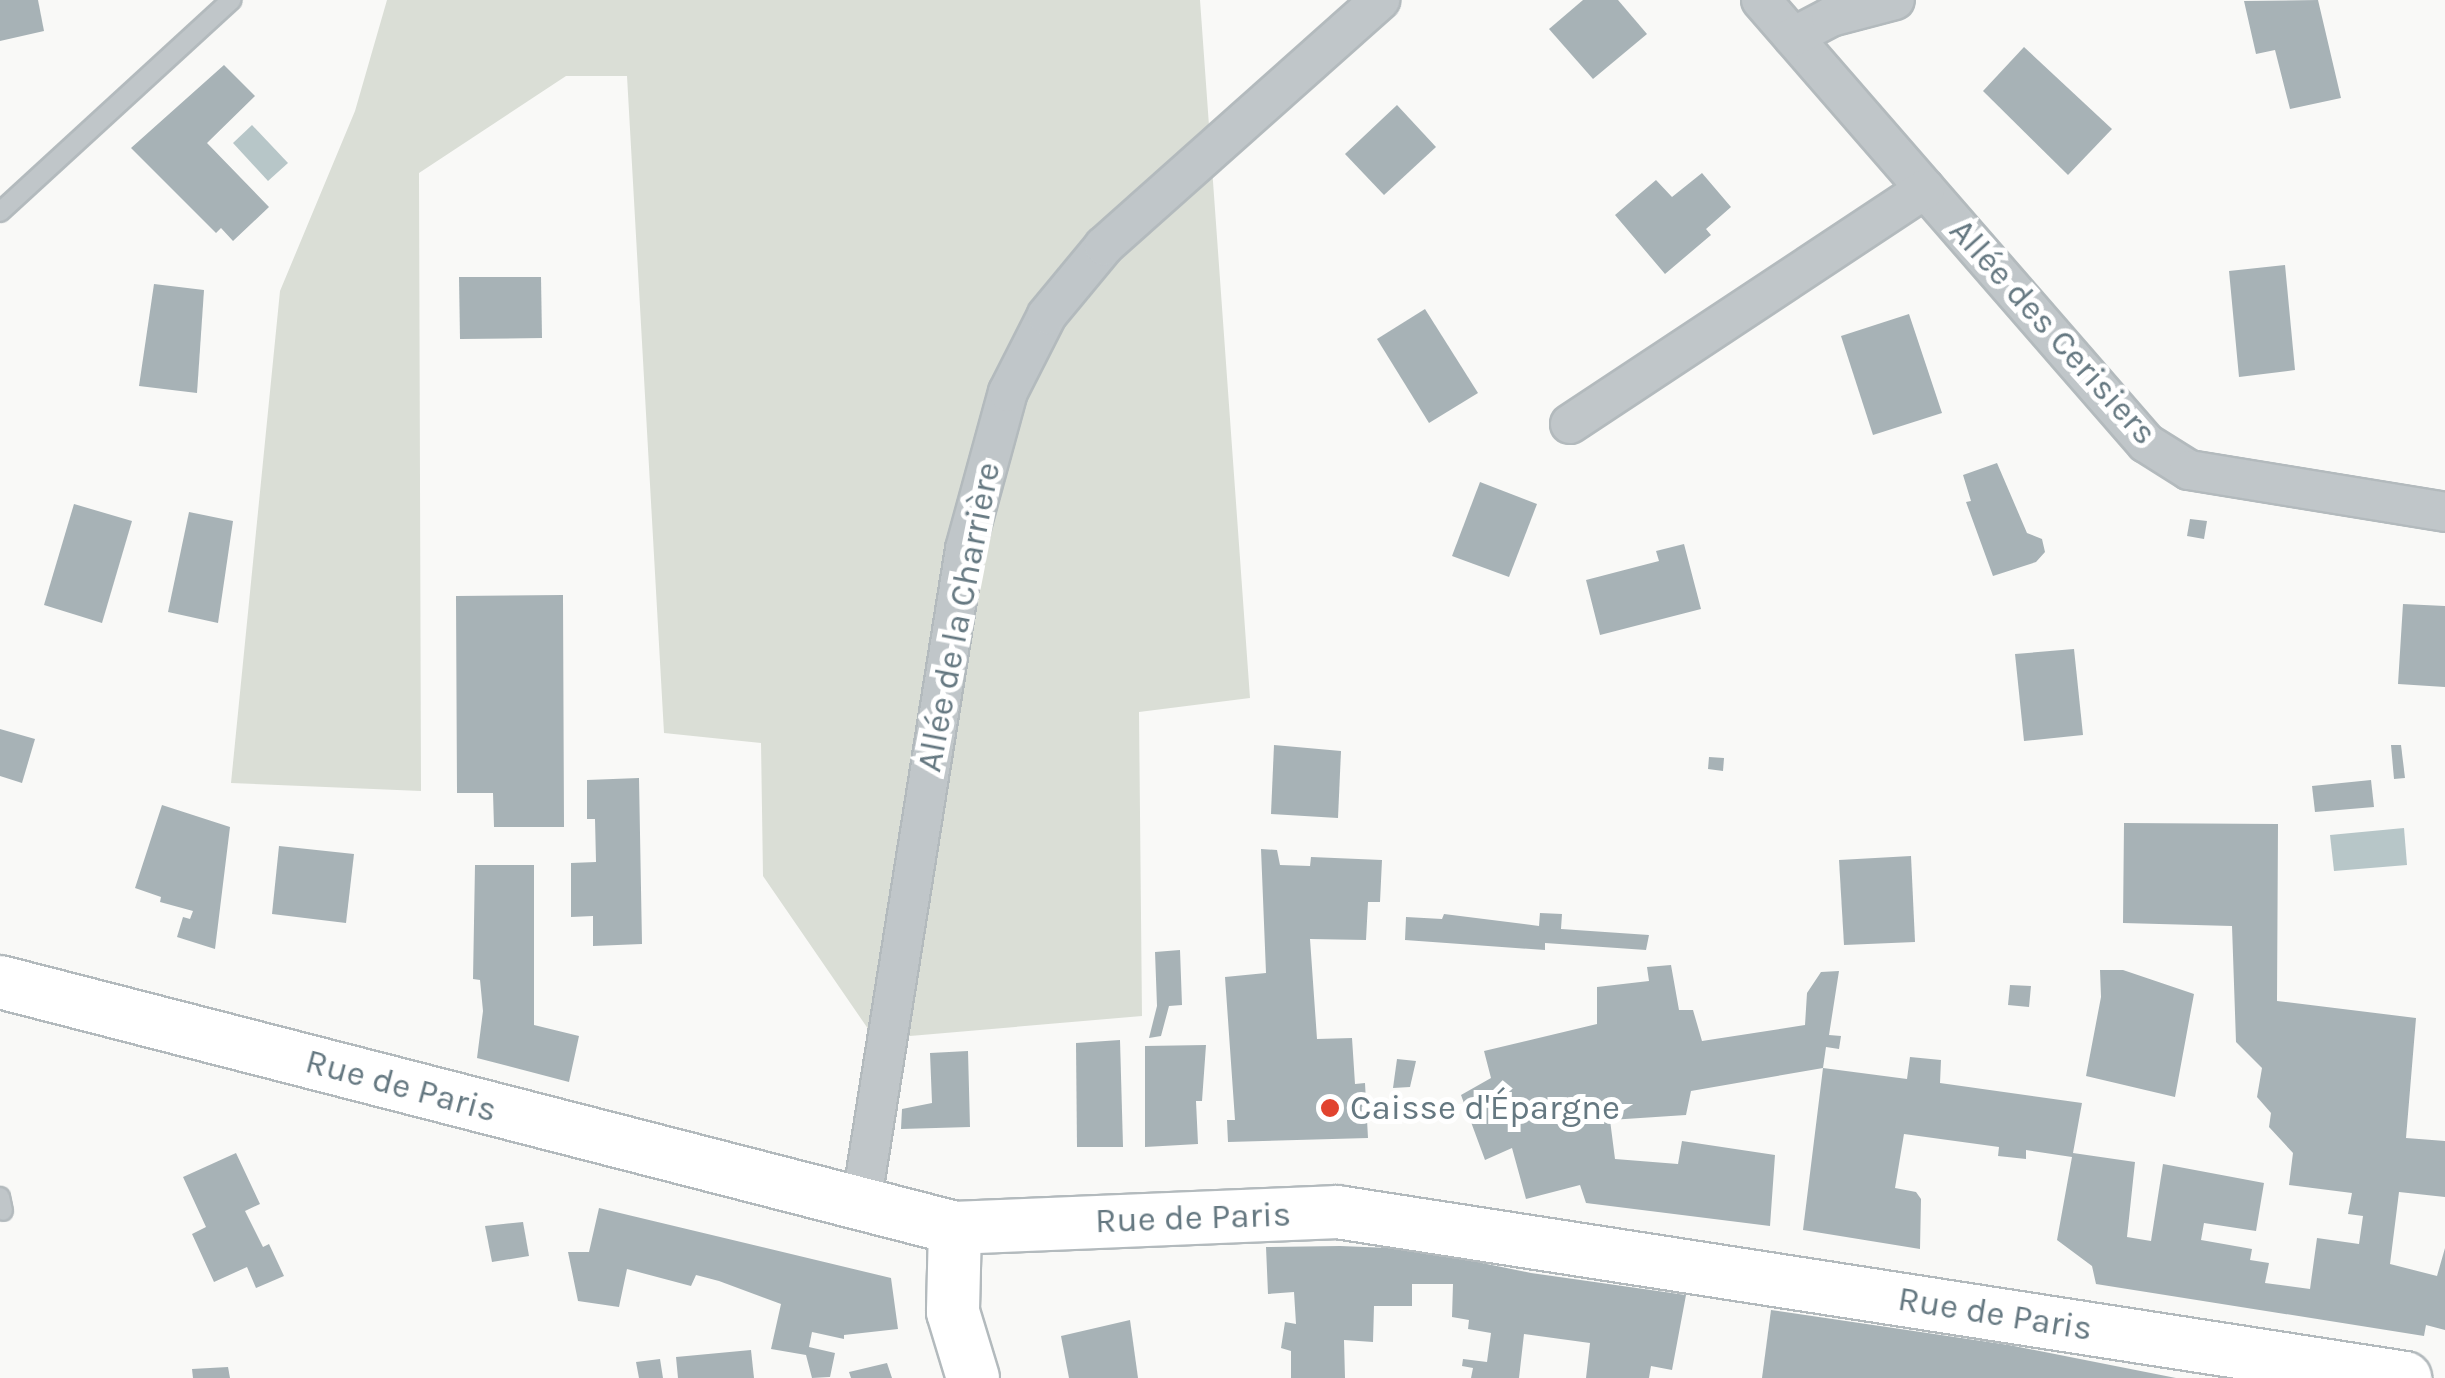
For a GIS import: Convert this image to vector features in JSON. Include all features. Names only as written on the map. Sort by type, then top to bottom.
[{"type":"main road","name":"Rue de Paris","points":[[0,982],[955,1228],[1337,1212],[2405,1378]]},
{"type":"main road","points":[[955,1228],[953,1312],[973,1378]]},
{"type":"street","name":"Allée de la Charrière","points":[[861,1205],[965,549],[1008,392],[1048,315],[1104,246],[1380,0]]},
{"type":"street","name":"Allée des Cerisiers","points":[[1761,0],[2146,442],[2189,470],[2445,512]]},
{"type":"street","points":[[1793,37],[1831,17],[1895,0]]},
{"type":"street","points":[[1570,424],[1925,190]]},
{"type":"lane","points":[[0,212],[232,0]]},
{"type":"shaded area","points":[[387,0],[1200,0],[1250,698],[1139,712],[1142,1016],[875,1039],[763,876],[761,743],[664,733],[627,76],[566,76],[419,173],[421,791],[231,783],[280,291],[355,111]]},
{"type":"shaded area","points":[[252,125],[288,163],[268,181],[233,143]]},
{"type":"shaded area","points":[[2404,828],[2407,865],[2334,871],[2330,835]]},
{"type":"building","points":[[0,0],[38,0],[44,31],[0,41]]},
{"type":"building","points":[[1583,0],[1618,0],[1647,34],[1593,79],[1549,29]]},
{"type":"building","points":[[2318,0],[2341,98],[2290,109],[2275,50],[2256,54],[2244,1]]},
{"type":"building","points":[[2024,47],[2112,129],[2068,175],[1983,91]]},
{"type":"building","points":[[224,65],[255,96],[207,143],[269,207],[233,241],[221,228],[216,233],[131,148]]},
{"type":"building","points":[[1397,105],[1436,147],[1384,195],[1345,154]]},
{"type":"building","points":[[1702,173],[1731,207],[1706,229],[1711,235],[1665,274],[1615,215],[1656,180],[1672,197]]},
{"type":"building","points":[[2285,265],[2295,370],[2239,377],[2229,271]]},
{"type":"building","points":[[459,277],[541,277],[542,338],[460,339]]},
{"type":"building","points":[[154,284],[204,290],[197,393],[139,386]]},
{"type":"building","points":[[1425,309],[1478,393],[1429,423],[1377,339]]},
{"type":"building","points":[[1909,314],[1942,413],[1873,435],[1841,336]]},
{"type":"building","points":[[1997,463],[2027,533],[2042,539],[2045,552],[2036,562],[1993,576],[1966,502],[1971,501],[1963,475]]},
{"type":"building","points":[[1480,482],[1537,504],[1509,577],[1452,556]]},
{"type":"building","points":[[74,504],[132,521],[102,623],[44,605]]},
{"type":"building","points":[[189,512],[233,521],[218,623],[168,612]]},
{"type":"building","points":[[2190,519],[2207,521],[2204,539],[2187,536]]},
{"type":"building","points":[[1684,544],[1701,609],[1600,635],[1586,580],[1659,561],[1656,551]]},
{"type":"building","points":[[563,595],[564,827],[494,827],[493,793],[457,793],[456,596]]},
{"type":"building","points":[[2403,604],[2445,606],[2445,687],[2398,684]]},
{"type":"building","points":[[2074,649],[2083,735],[2024,741],[2015,654]]},
{"type":"building","points":[[0,729],[35,739],[22,783],[0,776]]},
{"type":"building","points":[[1274,745],[1341,751],[1338,818],[1271,814]]},
{"type":"building","points":[[2391,745],[2401,745],[2405,778],[2394,779]]},
{"type":"building","points":[[1709,757],[1724,758],[1723,771],[1708,769]]},
{"type":"building","points":[[639,778],[642,944],[593,946],[593,916],[571,917],[571,863],[596,862],[595,819],[587,819],[587,780]]},
{"type":"building","points":[[2371,780],[2374,807],[2315,812],[2312,786]]},
{"type":"building","points":[[162,805],[230,827],[215,949],[177,937],[183,917],[190,919],[193,911],[160,902],[161,897],[135,888]]},
{"type":"building","points":[[2124,823],[2278,824],[2277,1001],[2416,1018],[2406,1138],[2445,1141],[2445,1197],[2399,1192],[2390,1264],[2437,1276],[2445,1248],[2445,1330],[2426,1325],[2424,1336],[2096,1284],[2092,1266],[2057,1240],[2072,1157],[2026,1150],[2026,1159],[1998,1156],[1999,1147],[1904,1134],[1895,1188],[1916,1192],[1921,1199],[1920,1249],[1803,1230],[1823,1068],[1907,1079],[1910,1057],[1941,1060],[1940,1083],[2082,1103],[2073,1153],[2135,1162],[2127,1237],[2151,1241],[2163,1164],[2264,1183],[2256,1231],[2204,1223],[2201,1240],[2252,1249],[2250,1260],[2269,1263],[2265,1283],[2310,1289],[2317,1238],[2359,1244],[2363,1216],[2348,1214],[2352,1193],[2289,1185],[2293,1153],[2269,1127],[2271,1113],[2257,1097],[2262,1068],[2236,1042],[2232,926],[2123,923]]},
{"type":"building","points":[[279,846],[354,854],[346,923],[272,914]]},
{"type":"building","points":[[1261,849],[1277,850],[1280,865],[1310,866],[1311,857],[1382,860],[1380,902],[1368,902],[1366,940],[1310,939],[1317,1039],[1352,1038],[1355,1084],[1365,1083],[1368,1138],[1228,1142],[1227,1120],[1235,1120],[1225,977],[1266,973]]},
{"type":"building","points":[[1911,856],[1915,942],[1844,945],[1839,860]]},
{"type":"building","points":[[475,865],[534,865],[534,1025],[579,1036],[569,1082],[477,1058],[483,1011],[480,980],[473,979]]},
{"type":"building","points":[[1540,913],[1562,914],[1561,929],[1649,935],[1646,950],[1545,943],[1545,950],[1405,940],[1406,917],[1442,919],[1444,914],[1539,926]]},
{"type":"building","points":[[1180,950],[1182,1005],[1169,1006],[1161,1036],[1149,1038],[1157,1006],[1155,952]]},
{"type":"building","points":[[1671,965],[1679,1010],[1693,1010],[1702,1041],[1805,1025],[1807,993],[1821,972],[1839,971],[1829,1035],[1841,1036],[1839,1049],[1826,1047],[1823,1068],[1691,1091],[1686,1115],[1610,1120],[1615,1159],[1678,1164],[1682,1141],[1775,1155],[1770,1226],[1586,1203],[1580,1185],[1526,1199],[1512,1148],[1485,1160],[1461,1095],[1491,1078],[1484,1051],[1597,1024],[1597,987],[1649,981],[1647,967]]},
{"type":"building","points":[[2100,970],[2123,970],[2194,994],[2175,1097],[2086,1076],[2101,997]]},
{"type":"building","points":[[2010,985],[2031,986],[2029,1007],[2008,1005]]},
{"type":"building","points":[[1120,1040],[1123,1147],[1077,1147],[1076,1043]]},
{"type":"building","points":[[1206,1045],[1202,1101],[1196,1101],[1198,1144],[1145,1147],[1145,1046]]},
{"type":"building","points":[[968,1051],[970,1127],[901,1129],[902,1109],[932,1103],[930,1053]]},
{"type":"building","points":[[1397,1059],[1416,1061],[1410,1087],[1393,1088]]},
{"type":"building","points":[[236,1153],[260,1204],[245,1211],[263,1247],[269,1244],[284,1276],[256,1288],[247,1267],[214,1282],[192,1234],[206,1227],[183,1177]]},
{"type":"building","points":[[599,1208],[891,1278],[898,1329],[844,1335],[844,1339],[812,1332],[809,1347],[835,1353],[830,1377],[812,1378],[806,1355],[771,1349],[781,1304],[719,1281],[696,1275],[691,1286],[627,1269],[619,1307],[578,1301],[568,1252],[589,1252]]},
{"type":"building","points":[[523,1222],[529,1256],[492,1262],[485,1226]]},
{"type":"building","points":[[1266,1247],[1414,1249],[1531,1273],[1686,1295],[1672,1370],[1651,1366],[1649,1378],[1586,1378],[1590,1343],[1524,1334],[1519,1378],[1471,1378],[1473,1368],[1462,1366],[1463,1359],[1487,1362],[1491,1333],[1468,1329],[1469,1320],[1452,1317],[1453,1284],[1412,1284],[1412,1306],[1374,1306],[1373,1342],[1344,1340],[1345,1378],[1291,1378],[1291,1351],[1281,1348],[1285,1322],[1296,1324],[1294,1292],[1268,1294]]},
{"type":"building","points":[[1771,1310],[2009,1345],[2176,1378],[1762,1378]]},
{"type":"building","points":[[1130,1320],[1138,1378],[1069,1378],[1061,1336]]},
{"type":"building","points":[[751,1350],[754,1378],[678,1378],[676,1357]]},
{"type":"building","points":[[660,1359],[663,1378],[639,1378],[636,1362]]},
{"type":"building","points":[[887,1363],[892,1378],[851,1378],[849,1372]]},
{"type":"building","points":[[228,1367],[230,1378],[193,1378],[192,1369]]},
{"type":"place","name":"Caisse d'Épargne","points":[[1330,1108]]}]
